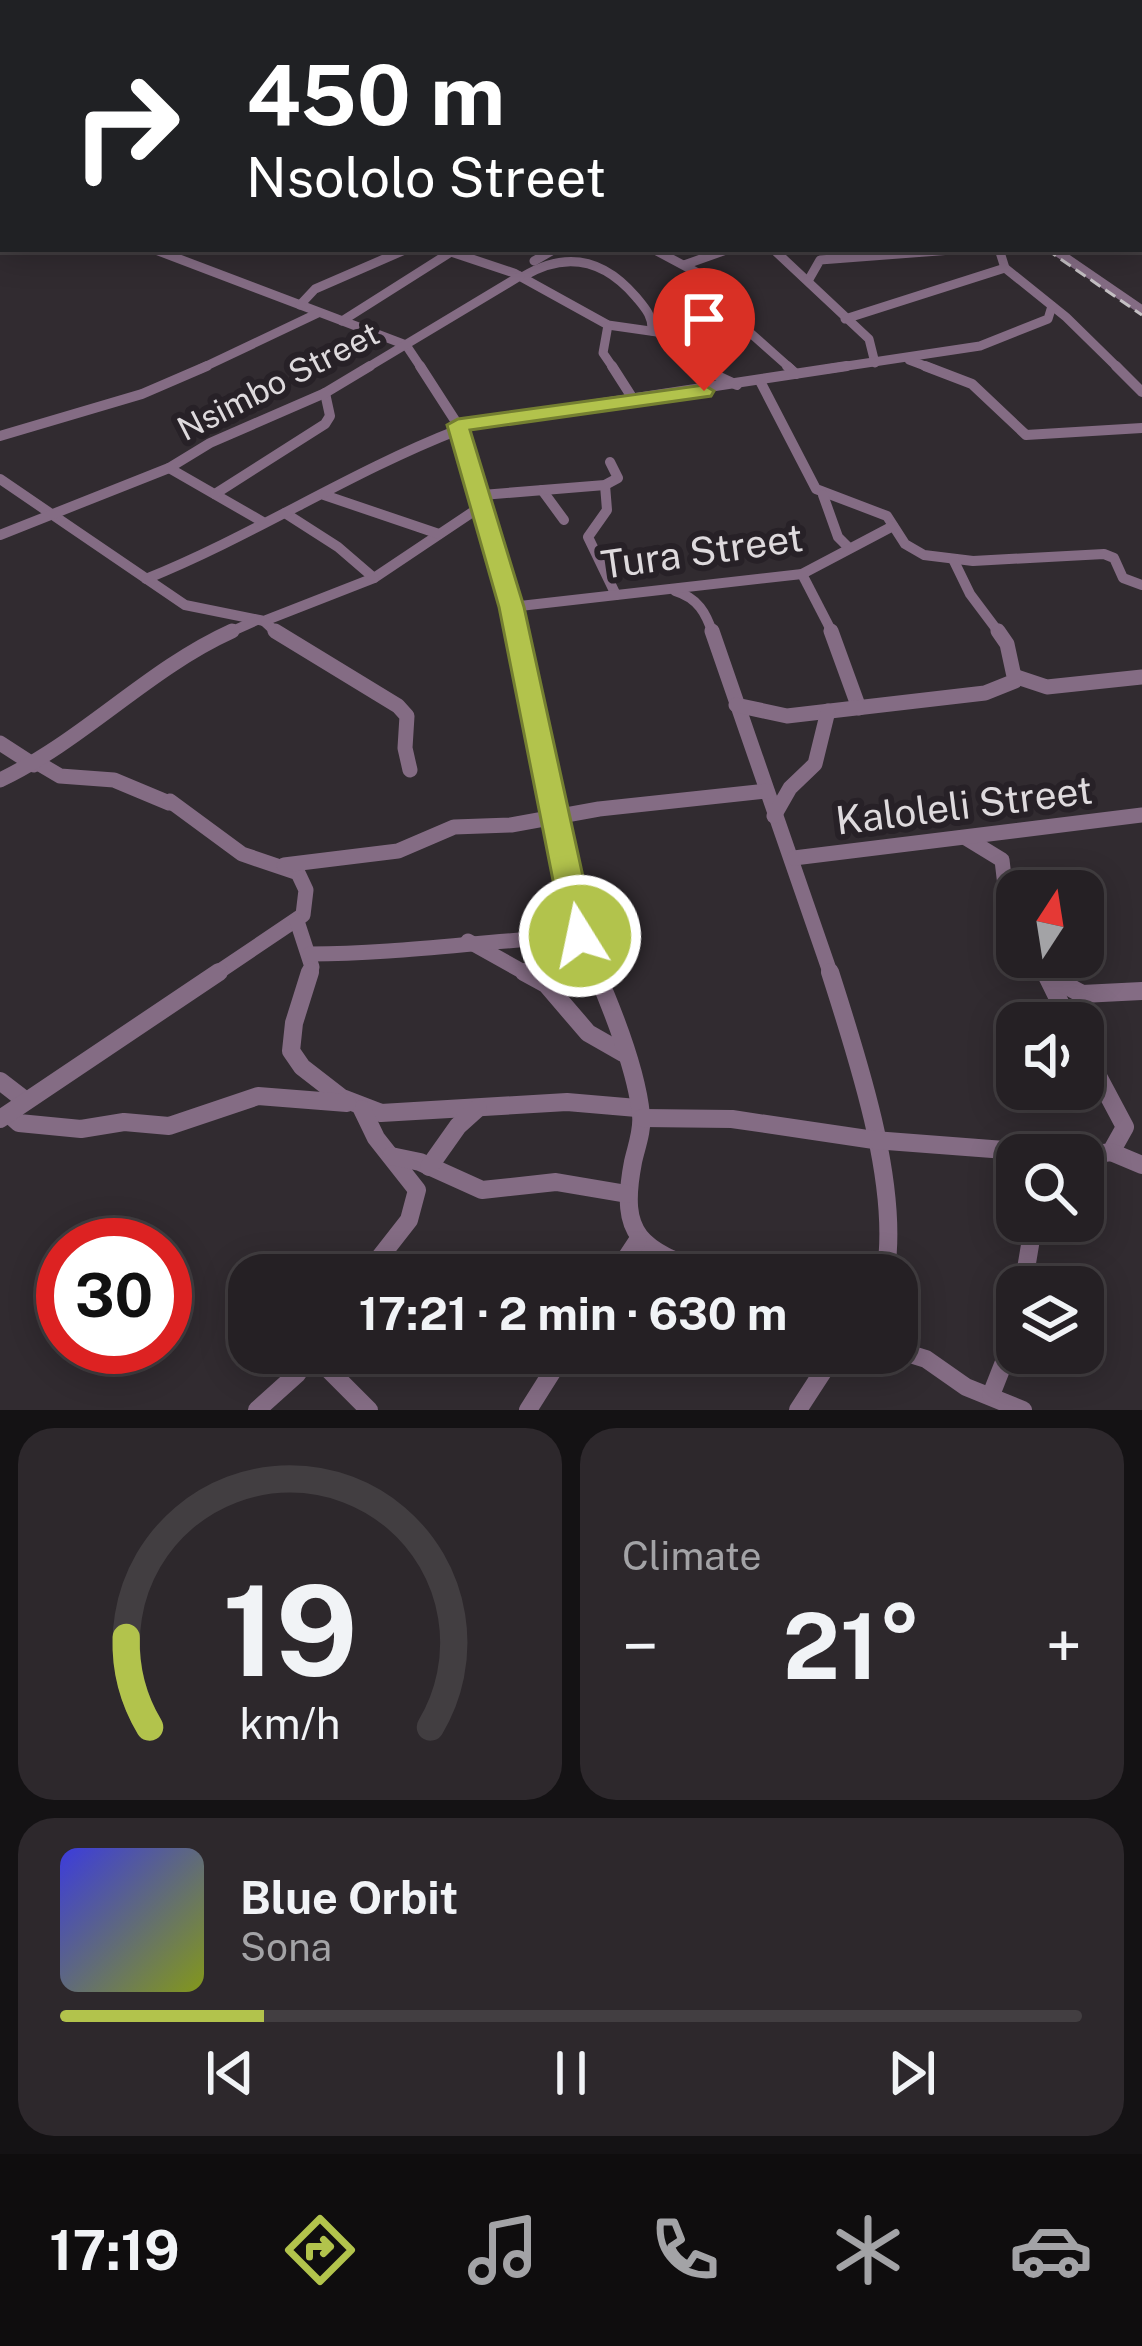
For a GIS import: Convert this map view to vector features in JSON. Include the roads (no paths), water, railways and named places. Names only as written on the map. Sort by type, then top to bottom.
[{"type":"street","points":[[163,252],[406,345],[458,428],[511,607],[580,936],[608,999],[639,1113],[627,1193],[629,1219],[638,1240],[658,1254]]},
{"type":"street","points":[[179,260],[193,252]]},
{"type":"street","points":[[276,297],[308,294],[400,252]]},
{"type":"street","points":[[342,321],[444,252]]},
{"type":"street","points":[[453,252],[519,275],[608,326],[666,336],[697,367],[738,386]]},
{"type":"street","name":"Nsimbo Street","points":[[0,535],[169,468],[210,443],[325,393],[551,252]]},
{"type":"street","points":[[659,252],[684,265],[796,374]]},
{"type":"street","points":[[684,265],[720,252]]},
{"type":"street","points":[[775,252],[869,338],[875,363]]},
{"type":"street","points":[[808,281],[820,260],[925,252]]},
{"type":"street","points":[[1000,252],[1005,268],[1142,392]]},
{"type":"street","points":[[1058,252],[1140,307]]},
{"type":"street","points":[[519,275],[551,262],[592,265],[628,283],[653,320],[652,331]]},
{"type":"street","points":[[845,319],[1005,268]]},
{"type":"street","points":[[300,305],[308,294]]},
{"type":"street","points":[[146,578],[184,565],[399,453],[458,428],[988,345],[1048,319],[1052,306]]},
{"type":"street","points":[[0,436],[142,394],[269,340],[318,313]]},
{"type":"street","points":[[608,326],[603,353],[635,402]]},
{"type":"street","points":[[905,359],[972,383],[1026,435],[1142,428]]},
{"type":"street","points":[[760,381],[823,495],[838,537],[849,548]]},
{"type":"street","points":[[215,494],[317,431],[330,416],[325,393]]},
{"type":"street","points":[[0,780],[36,764],[109,719],[190,654],[260,620],[374,578],[482,500],[605,485],[618,478],[610,462]]},
{"type":"street","points":[[169,468],[263,522]]},
{"type":"street","points":[[0,479],[184,605],[260,620],[398,706],[407,716],[405,748],[410,770]]},
{"type":"street","points":[[605,485],[607,510],[588,537],[616,595]]},
{"type":"street","points":[[542,490],[564,520]]},
{"type":"street","points":[[324,495],[439,534]]},
{"type":"street","points":[[823,495],[879,512],[917,553],[952,560],[1022,561],[1104,554],[1114,558],[1123,578],[1142,585]]},
{"type":"street","points":[[285,513],[374,578]]},
{"type":"street","name":"Tura Street","points":[[511,607],[802,574],[892,526]]},
{"type":"street","points":[[952,560],[976,605],[998,628],[1017,677]]},
{"type":"street","points":[[802,574],[844,656],[860,708]]},
{"type":"street","points":[[676,591],[688,595],[706,612],[774,816],[794,858],[862,1074],[892,1237],[889,1254]]},
{"type":"street","points":[[746,730],[787,716],[985,694],[1017,677],[1047,687],[1142,677]]},
{"type":"street","points":[[736,705],[787,716]]},
{"type":"street","points":[[774,816],[790,788],[815,764],[828,711]]},
{"type":"street","points":[[0,743],[67,777],[114,780],[170,802],[242,854],[298,873],[306,890],[305,910],[297,921],[4,1116],[19,1124],[81,1129],[108,1123],[177,1124],[258,1096],[394,1113],[567,1102],[996,1151]]},
{"type":"street","points":[[284,866],[398,851],[454,827],[511,826],[767,791]]},
{"type":"street","name":"Kaloleli Street","points":[[794,858],[1142,815]]},
{"type":"street","points":[[1003,870],[1002,860],[1030,830]]},
{"type":"street","points":[[966,838],[1002,860]]},
{"type":"street","points":[[297,921],[308,950],[310,978],[294,1023],[291,1051],[302,1067],[357,1107],[417,1190],[416,1204],[381,1254]]},
{"type":"street","points":[[264,943],[385,954],[468,940],[580,936]]},
{"type":"street","points":[[468,940],[537,979],[587,1033],[622,1053]]},
{"type":"street","points":[[1052,978],[1082,994],[1142,991]]},
{"type":"street","points":[[1078,1002],[1082,994]]},
{"type":"street","points":[[0,1082],[26,1101]]},
{"type":"street","points":[[1104,1084],[1125,1127],[1111,1152]]},
{"type":"street","points":[[429,1167],[458,1126],[478,1108]]},
{"type":"street","points":[[1104,1153],[1142,1165]]},
{"type":"street","points":[[391,1156],[495,1192],[556,1182],[627,1193]]},
{"type":"street","points":[[629,1254],[638,1240]]},
{"type":"street","points":[[918,1357],[965,1387],[1023,1410]]},
{"type":"street","points":[[257,1410],[297,1374]]},
{"type":"street","points":[[333,1374],[369,1410]]},
{"type":"street","points":[[528,1410],[551,1374]]},
{"type":"street","points":[[798,1410],[821,1374]]},
{"type":"street","points":[[991,1395],[999,1374]]},
{"type":"railway","points":[[1050,252],[1142,315]]}]
